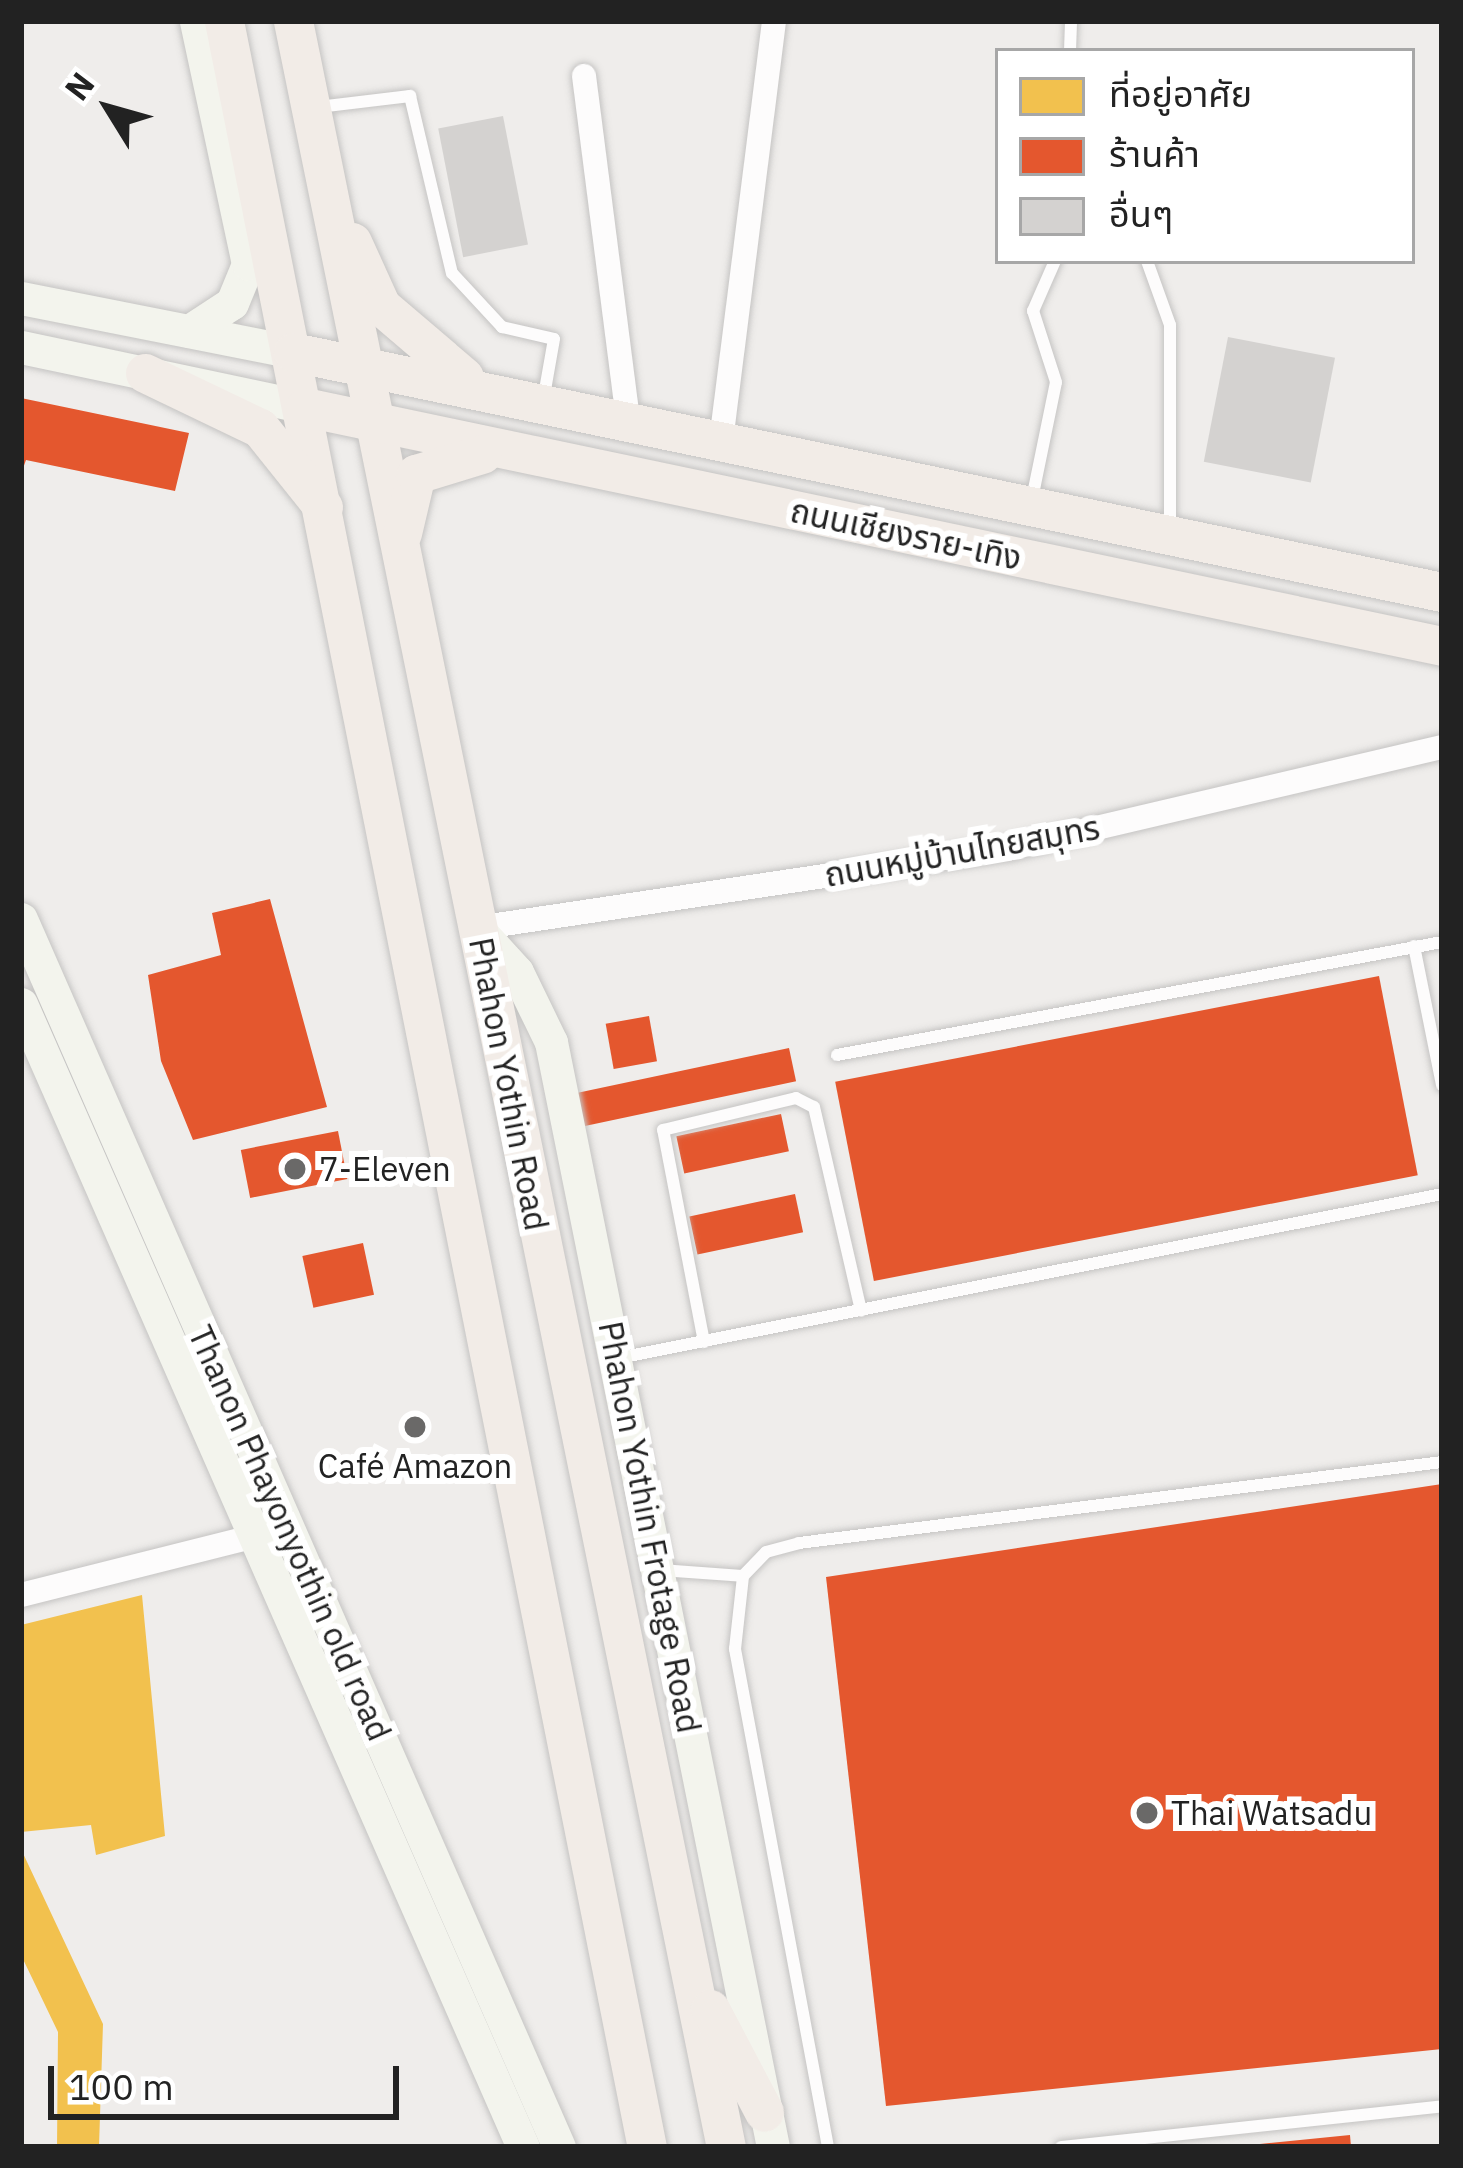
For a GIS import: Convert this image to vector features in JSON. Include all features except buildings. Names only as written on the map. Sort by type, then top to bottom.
[{"type":"main road","points":[[189,331],[232,304],[248,264],[196,21]]},
{"type":"main road","name":"Phahon Yothin Road","points":[[224,21],[326,511],[647,2147]]},
{"type":"main road","name":"Phahon Yothin Road","points":[[293,21],[357,363],[402,557],[726,2147]]},
{"type":"main road","points":[[319,152],[381,306],[489,393]]},
{"type":"main road","points":[[21,298],[357,363],[1442,592]]},
{"type":"main road","points":[[21,347],[305,407]]},
{"type":"main road","points":[[145,373],[260,428],[326,511]]},
{"type":"main road","name":"ถนนเชียงราย-เทิง","points":[[305,407],[1442,646]]},
{"type":"main road","points":[[402,557],[416,474],[512,452]]},
{"type":"main road","name":"Thanon Phayonyothin old road","points":[[21,919],[560,2147]]},
{"type":"main road","name":"Phahon Yothin Frotage Road","points":[[478,928],[517,972],[550,1042],[769,2130]]},
{"type":"main road","name":"Thanon Phayonyothin old road","points":[[21,1004],[523,2147]]},
{"type":"main road","points":[[687,1967],[769,2130]]},
{"type":"street","points":[[721,441],[774,21]]},
{"type":"street","points":[[584,76],[628,421]]},
{"type":"street","name":"ถนนหมู่บ้านไทยสมุทร","points":[[478,928],[1011,848],[1442,747]]},
{"type":"street","points":[[21,1595],[287,1526]]},
{"type":"lane","points":[[310,108],[410,96],[452,273],[502,327],[554,339],[543,403]]},
{"type":"lane","points":[[1030,506],[1056,382],[1033,311],[1053,264]]},
{"type":"lane","points":[[1148,264],[1170,325],[1170,535]]},
{"type":"lane","points":[[837,1055],[1442,942]]},
{"type":"lane","points":[[1414,946],[1442,1085]]},
{"type":"lane","points":[[704,1342],[661,1136],[796,1098],[814,1107],[861,1311]]},
{"type":"lane","points":[[617,1358],[1442,1194]]},
{"type":"lane","points":[[828,2147],[735,1648],[743,1576],[766,1552],[799,1543],[1442,1462]]},
{"type":"lane","points":[[659,1570],[743,1576]]},
{"type":"lane","points":[[1061,2147],[1442,2106]]},
{"type":"place","name":"7-Eleven","points":[[295,1169]]},
{"type":"place","name":"Café Amazon","points":[[415,1427]]},
{"type":"place","name":"Thai Watsadu","points":[[1147,1813]]}]
